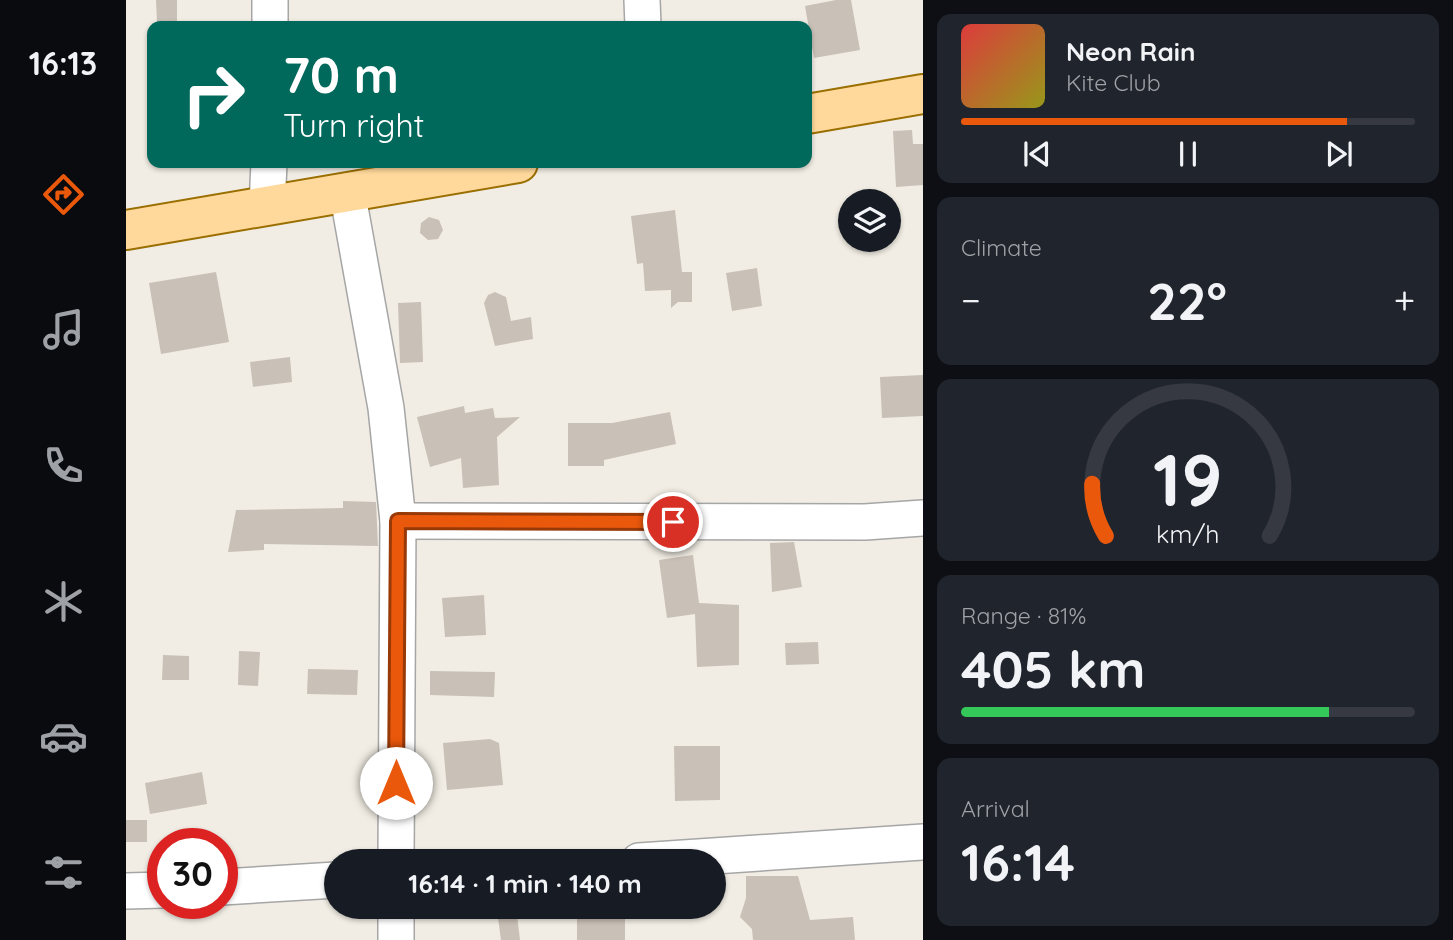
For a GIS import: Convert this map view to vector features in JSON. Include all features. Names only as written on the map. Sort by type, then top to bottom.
[{"type":"main road","points":[[812,113],[923,94]]},
{"type":"main road","points":[[126,230],[487,168]]},
{"type":"street","points":[[270,0],[270,21]]},
{"type":"street","points":[[642,0],[643,21]]},
{"type":"street","points":[[267,206],[268,168]]},
{"type":"street","points":[[347,191],[386,408],[398,521],[396,849]]},
{"type":"street","points":[[398,521],[865,522],[923,517]]},
{"type":"street","points":[[726,855],[923,842]]},
{"type":"street","points":[[238,886],[324,881]]},
{"type":"street","points":[[126,891],[147,890]]},
{"type":"street","points":[[396,919],[396,940]]},
{"type":"building","points":[[156,0],[177,0],[177,21],[157,21]]},
{"type":"building","points":[[851,0],[860,50],[814,58],[812,21],[808,21],[805,6]]},
{"type":"building","points":[[912,130],[913,144],[923,144],[923,185],[896,187],[893,131]]},
{"type":"building","points":[[675,210],[682,272],[692,272],[692,302],[678,302],[671,308],[671,290],[645,291],[643,263],[637,264],[631,216]]},
{"type":"building","points":[[429,217],[439,220],[443,230],[438,239],[428,240],[420,233],[421,223]]},
{"type":"building","points":[[757,268],[762,306],[732,311],[726,273]]},
{"type":"building","points":[[216,272],[229,342],[161,354],[149,283]]},
{"type":"building","points":[[495,292],[506,297],[511,321],[531,317],[533,339],[495,346],[484,303],[488,295]]},
{"type":"building","points":[[421,302],[423,362],[400,363],[398,303]]},
{"type":"building","points":[[290,357],[292,382],[253,387],[250,362]]},
{"type":"building","points":[[923,375],[923,416],[882,418],[880,377]]},
{"type":"building","points":[[464,406],[465,413],[493,408],[495,418],[520,417],[497,437],[499,485],[463,488],[461,458],[430,467],[417,417]]},
{"type":"building","points":[[670,412],[676,444],[604,460],[604,466],[568,466],[568,423],[612,423]]},
{"type":"building","points":[[343,501],[376,502],[378,546],[264,544],[264,550],[228,552],[236,510],[343,508]]},
{"type":"building","points":[[794,542],[802,587],[772,592],[770,543]]},
{"type":"building","points":[[693,555],[699,603],[739,605],[739,665],[697,667],[695,614],[667,618],[659,560]]},
{"type":"building","points":[[484,595],[486,635],[445,637],[442,598]]},
{"type":"building","points":[[818,642],[819,664],[786,665],[785,643]]},
{"type":"building","points":[[239,651],[260,652],[258,686],[238,685]]},
{"type":"building","points":[[163,655],[189,656],[189,680],[162,680]]},
{"type":"building","points":[[308,669],[358,670],[357,695],[307,694]]},
{"type":"building","points":[[430,671],[495,672],[494,697],[430,695]]},
{"type":"building","points":[[490,739],[499,743],[503,785],[447,790],[443,743]]},
{"type":"building","points":[[674,746],[720,746],[720,800],[675,801]]},
{"type":"building","points":[[202,772],[207,804],[150,814],[145,783]]},
{"type":"building","points":[[126,820],[147,820],[147,842],[126,842]]},
{"type":"building","points":[[746,876],[798,876],[810,920],[853,917],[855,940],[753,940],[752,929],[740,917],[746,898]]},
{"type":"building","points":[[498,919],[517,919],[520,940],[501,940]]},
{"type":"building","points":[[577,919],[625,919],[625,940],[577,940]]},
{"type":"route","points":[[396,783],[398,521],[673,522]]}]
